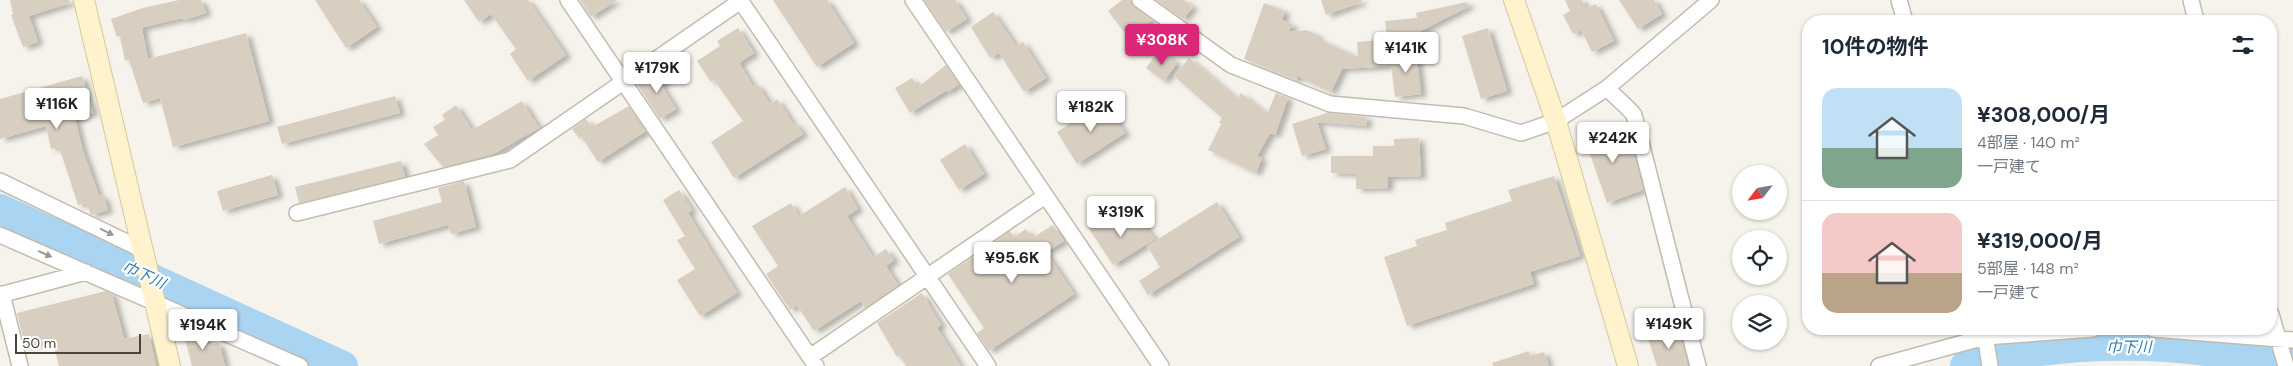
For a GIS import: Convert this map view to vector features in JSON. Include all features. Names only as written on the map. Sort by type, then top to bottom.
[{"type":"street","points":[[84,0],[170,366]]},
{"type":"street","points":[[568,0],[813,362],[927,276],[1046,196]]},
{"type":"street","points":[[297,214],[510,160],[741,0],[988,366]]},
{"type":"street","points":[[912,0],[1161,366]]},
{"type":"street","points":[[1140,0],[1231,65],[1330,104],[1464,116],[1521,133],[1556,121],[1607,88],[1711,0]]},
{"type":"street","points":[[1514,0],[1556,121],[1628,366]]},
{"type":"street","points":[[1899,0],[1903,15]]},
{"type":"street","points":[[2191,0],[2195,15]]},
{"type":"street","points":[[1607,88],[1634,115],[1698,366]]},
{"type":"street","points":[[0,181],[143,250]]},
{"type":"street","points":[[0,235],[300,366]]},
{"type":"street","points":[[20,366],[1,294],[86,272]]},
{"type":"street","points":[[2277,328],[2283,342],[2286,366]]},
{"type":"street","points":[[1879,366],[1985,337],[2012,335]]},
{"type":"street","points":[[2213,335],[2283,342]]},
{"type":"street","points":[[1985,337],[1990,366]]},
{"type":"building","points":[[10,0],[69,0],[70,3],[29,16],[38,42],[23,47],[11,15],[13,14]]},
{"type":"building","points":[[179,0],[201,0],[206,13],[184,20],[183,18],[144,27],[142,29],[148,59],[246,33],[269,121],[173,147],[160,98],[143,103],[129,60],[125,61],[120,36],[117,37],[111,19],[143,8]]},
{"type":"building","points":[[315,0],[359,0],[377,27],[346,48]]},
{"type":"building","points":[[464,0],[528,0],[566,55],[528,81],[510,54],[516,49],[491,14],[479,22]]},
{"type":"building","points":[[580,0],[617,0],[591,17]]},
{"type":"building","points":[[773,0],[827,0],[854,43],[817,67]]},
{"type":"building","points":[[924,0],[955,0],[967,19],[946,32]]},
{"type":"building","points":[[1122,0],[1131,0],[1134,7],[1152,20],[1129,38],[1108,11]]},
{"type":"building","points":[[1156,0],[1184,0],[1193,7],[1183,19]]},
{"type":"building","points":[[1321,0],[1361,0],[1362,2],[1326,15]]},
{"type":"building","points":[[1565,0],[1582,0],[1586,8],[1596,4],[1614,41],[1592,52],[1581,30],[1573,34],[1563,15],[1570,11]]},
{"type":"building","points":[[1619,0],[1654,0],[1662,14],[1638,29]]},
{"type":"building","points":[[1467,2],[1469,6],[1388,48],[1385,21],[1417,18],[1416,13]]},
{"type":"building","points":[[1264,3],[1285,11],[1282,20],[1295,26],[1290,28],[1290,32],[1306,30],[1318,35],[1317,38],[1358,57],[1357,42],[1381,40],[1391,66],[1342,69],[1331,92],[1298,76],[1296,80],[1244,59]]},
{"type":"building","points":[[993,12],[1016,46],[1023,42],[1046,78],[1024,92],[999,53],[990,58],[971,27]]},
{"type":"building","points":[[738,28],[754,53],[739,63],[753,86],[757,84],[770,104],[777,99],[794,125],[796,123],[803,134],[734,178],[711,142],[743,121],[714,80],[711,82],[697,61],[720,46],[717,41]]},
{"type":"building","points":[[1488,28],[1507,91],[1481,99],[1462,36]]},
{"type":"building","points":[[1159,50],[1177,63],[1164,81],[1146,68]]},
{"type":"building","points":[[1416,50],[1421,94],[1395,97],[1390,57]]},
{"type":"building","points":[[1189,58],[1237,99],[1241,93],[1267,114],[1276,93],[1288,98],[1275,135],[1270,133],[1257,156],[1262,158],[1256,173],[1208,150],[1222,118],[1174,76]]},
{"type":"building","points":[[946,65],[959,84],[910,113],[895,88],[912,78],[918,87]]},
{"type":"building","points":[[658,69],[666,82],[661,85],[676,109],[660,119],[637,84]]},
{"type":"building","points":[[82,76],[93,113],[75,118],[82,148],[99,196],[103,195],[108,210],[91,215],[86,203],[78,205],[59,147],[51,149],[46,126],[0,139],[0,99]]},
{"type":"building","points":[[395,96],[400,113],[282,144],[277,127]]},
{"type":"building","points":[[522,101],[539,128],[493,154],[443,167],[424,144],[438,135],[433,127],[445,120],[442,115],[456,105],[472,130]]},
{"type":"building","points":[[1104,101],[1125,133],[1077,164],[1057,132]]},
{"type":"building","points":[[629,106],[646,131],[598,162],[581,136],[579,138],[572,129],[586,119],[592,127]]},
{"type":"building","points":[[1327,113],[1367,117],[1366,126],[1317,122],[1326,149],[1302,156],[1292,124]]},
{"type":"building","points":[[1611,124],[1621,151],[1632,146],[1643,190],[1607,203],[1583,134]]},
{"type":"building","points":[[1419,138],[1421,176],[1388,177],[1388,188],[1356,189],[1356,174],[1331,173],[1331,156],[1373,156],[1373,146],[1394,146],[1394,139]]},
{"type":"building","points":[[965,144],[984,174],[959,190],[940,160]]},
{"type":"building","points":[[401,161],[405,177],[299,203],[295,187]]},
{"type":"building","points":[[272,175],[278,195],[223,211],[217,191]]},
{"type":"building","points":[[1554,176],[1580,256],[1530,272],[1534,284],[1407,326],[1384,257],[1417,246],[1415,240],[1447,230],[1445,223],[1512,201],[1508,190]]},
{"type":"building","points":[[464,181],[476,227],[451,234],[448,225],[379,244],[373,221],[442,202],[438,188]]},
{"type":"building","points":[[845,187],[858,209],[847,216],[873,257],[886,249],[894,260],[886,266],[898,285],[865,308],[861,301],[814,331],[797,305],[790,310],[766,274],[778,266],[752,226],[791,203],[799,216]]},
{"type":"building","points":[[679,190],[692,210],[688,213],[737,293],[700,316],[677,280],[695,269],[677,240],[685,236],[663,200]]},
{"type":"building","points":[[1217,202],[1239,237],[1148,295],[1139,281],[1160,267],[1147,246]]},
{"type":"building","points":[[1108,215],[1117,229],[1136,215],[1155,239],[1113,265],[1088,227]]},
{"type":"building","points":[[1053,225],[1064,241],[1046,252],[1074,294],[989,351],[977,333],[984,328],[948,274],[1010,231],[1014,237],[1026,229],[1032,238]]},
{"type":"building","points":[[106,291],[112,294],[124,339],[149,334],[156,366],[59,366],[52,339],[25,346],[17,313]]},
{"type":"building","points":[[922,293],[941,325],[937,328],[961,366],[906,366],[899,355],[897,357],[877,323]]},
{"type":"building","points":[[1679,330],[1688,366],[1657,366],[1648,339]]},
{"type":"building","points":[[196,331],[204,334],[207,345],[219,343],[225,366],[192,366],[184,334]]},
{"type":"building","points":[[1529,351],[1530,356],[1544,352],[1549,366],[1493,366],[1492,363]]},
{"type":"waterway","name":"巾下川","points":[[0,209],[343,366]]},
{"type":"waterway","name":"巾下川","points":[[1965,366],[2032,352],[2100,346],[2183,348],[2293,362]]}]
